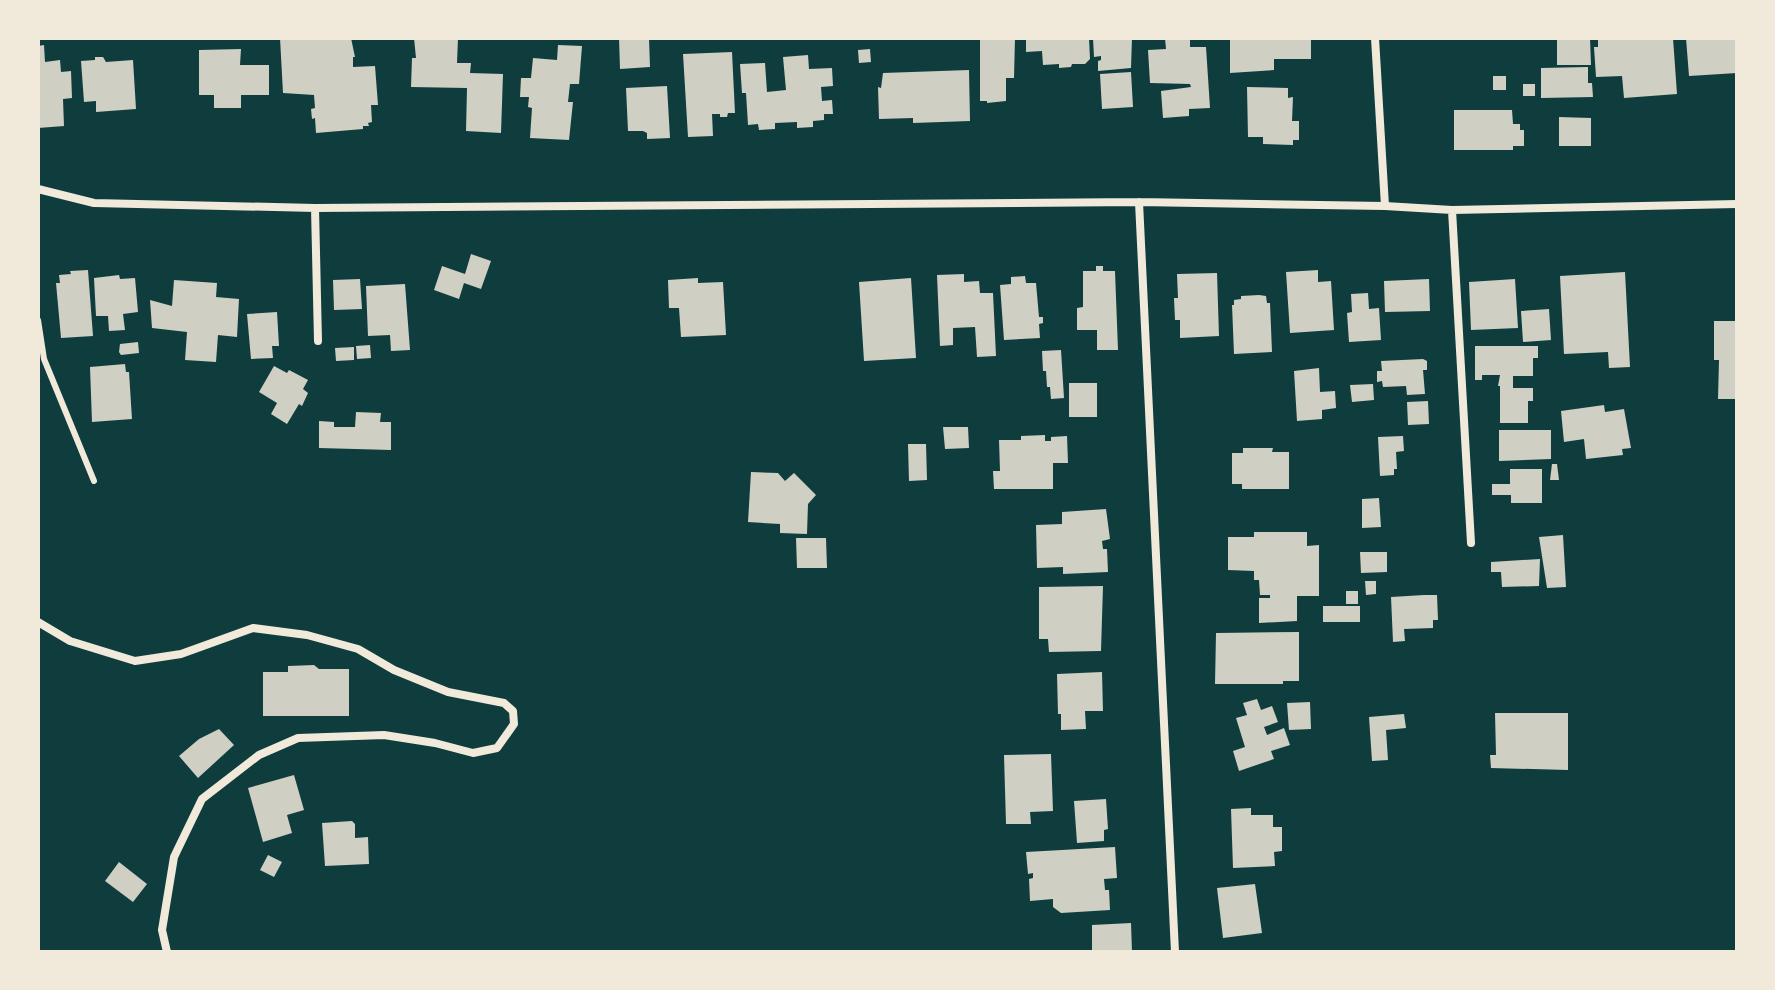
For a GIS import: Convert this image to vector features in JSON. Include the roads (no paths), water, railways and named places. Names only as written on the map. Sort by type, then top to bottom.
[{"type":"street","points":[[1375,38],[1385,206]]},
{"type":"street","points":[[38,189],[94,203],[315,208],[1139,202],[1452,210],[1737,204]]},
{"type":"street","points":[[1139,202],[1175,952]]},
{"type":"street","points":[[315,208],[318,341]]},
{"type":"street","points":[[1452,210],[1471,543]]},
{"type":"street","points":[[38,622],[70,641],[135,661],[181,654],[253,628],[307,635],[358,649],[394,670],[448,692],[504,703],[513,711],[514,724],[497,748],[473,753],[384,735],[298,738],[259,755],[202,799],[174,857],[162,930],[167,952]]},
{"type":"lane","points":[[38,320],[44,359],[94,481]]}]
